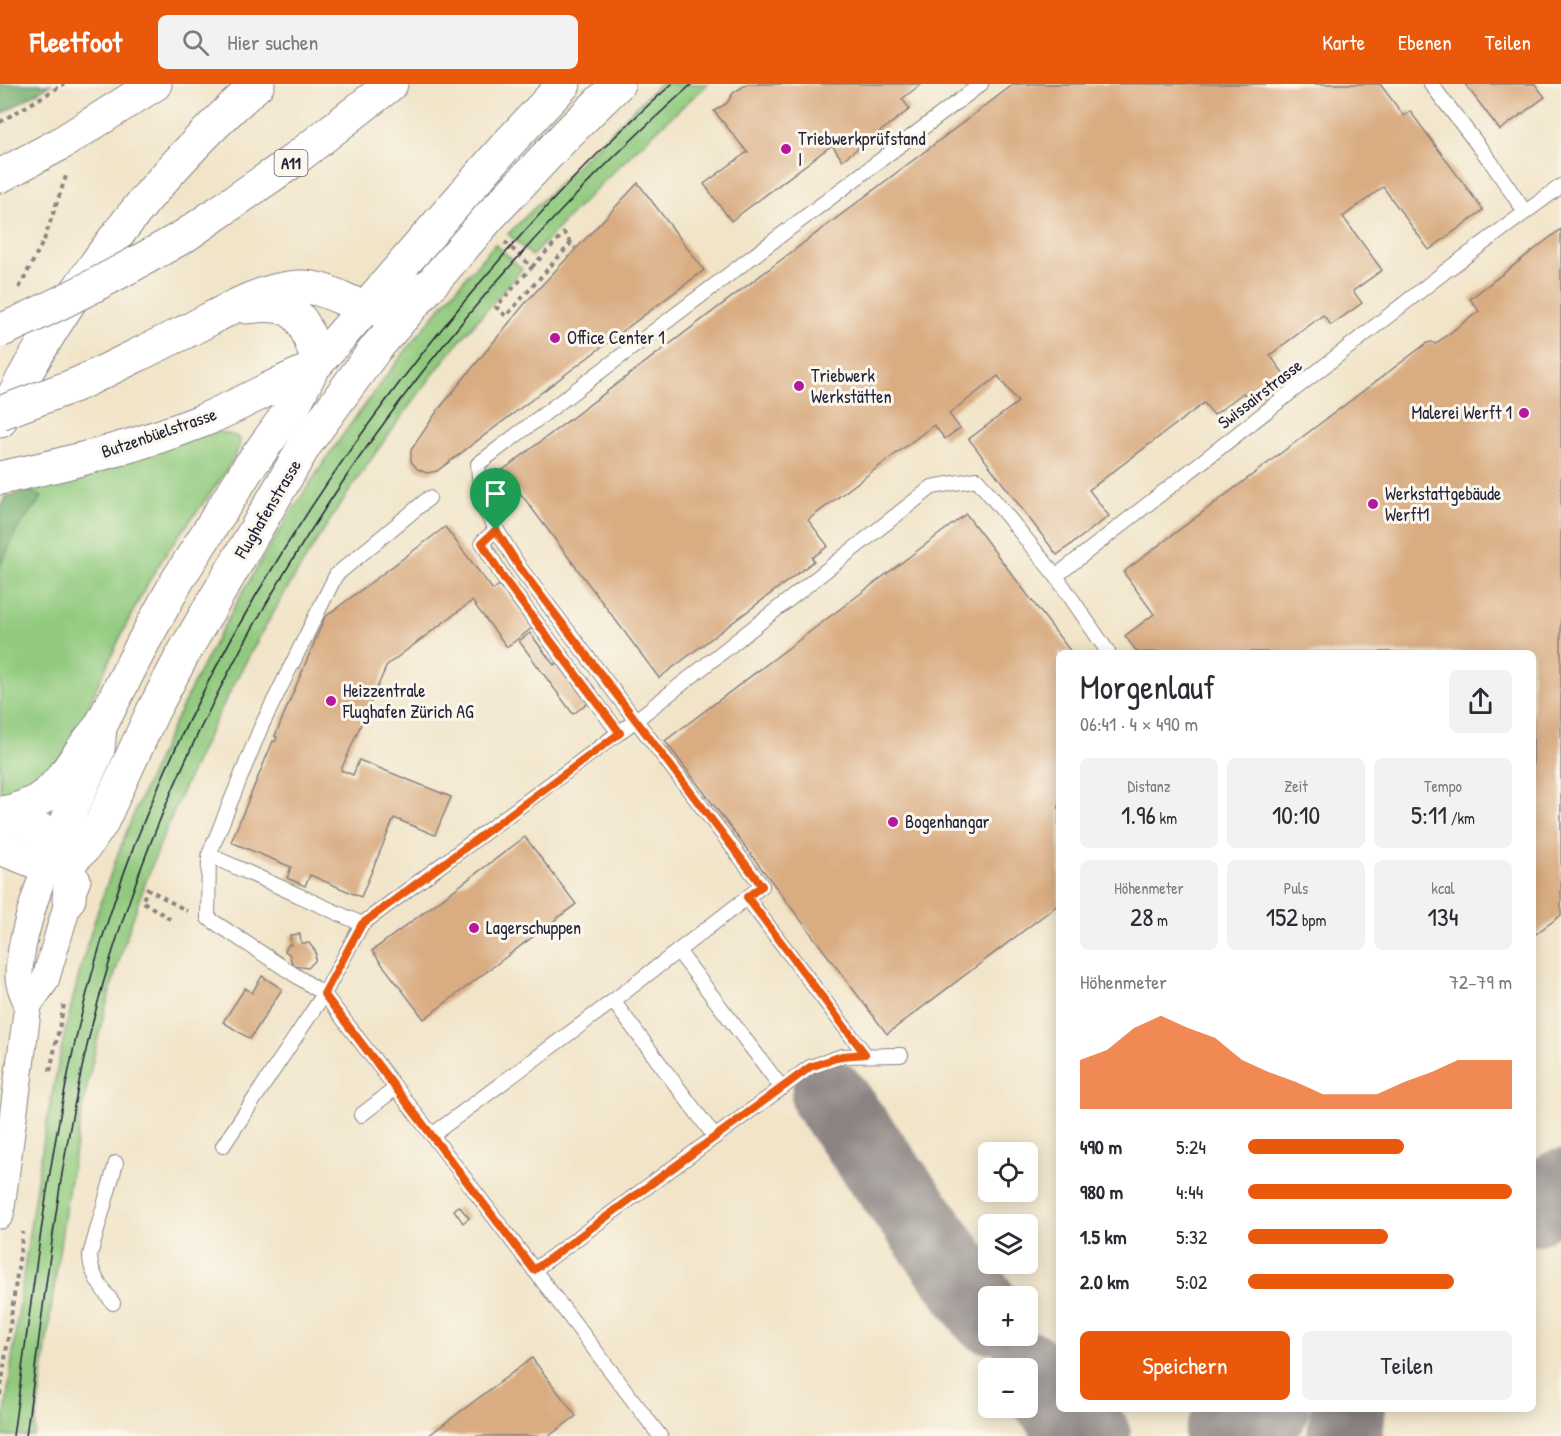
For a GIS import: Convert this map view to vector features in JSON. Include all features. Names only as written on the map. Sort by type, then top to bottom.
[{"type":"main road","points":[[0,176],[60,144],[155,84]]},
{"type":"main road","points":[[0,421],[40,346],[103,251],[155,187],[258,84]]},
{"type":"main road","name":"A11","points":[[0,331],[120,273],[186,235],[290,163],[391,84]]},
{"type":"main road","points":[[0,815],[45,797],[68,772],[85,743],[100,727],[177,581],[247,470],[294,405],[315,366],[504,148],[564,84]]},
{"type":"main road","name":"Flughafenstrasse","points":[[101,824],[152,713],[217,595],[305,445],[376,348],[431,284],[498,207],[618,84]]},
{"type":"main road","points":[[0,413],[78,384],[270,292],[301,287],[328,291],[366,308],[393,306],[413,297],[431,284]]},
{"type":"main road","points":[[231,309],[269,304],[295,313],[301,318],[308,331],[315,366]]},
{"type":"main road","name":"Butzenbüelstrasse","points":[[0,478],[35,471],[150,439],[224,411],[315,366]]},
{"type":"main road","points":[[217,595],[220,558],[272,471],[274,460],[270,437],[265,425],[254,416],[224,411]]},
{"type":"main road","points":[[57,857],[98,750],[100,727]]},
{"type":"main road","points":[[0,815],[33,825],[57,857],[70,880],[69,899]]},
{"type":"main road","points":[[0,848],[57,857],[83,849],[101,824]]},
{"type":"street","name":"Flughafenstrasse","points":[[12,1220],[17,1075],[28,1005],[45,981],[69,899],[101,824]]},
{"type":"street","name":"Flughafenstrasse","points":[[28,1005],[19,979],[22,951],[36,893],[57,857]]},
{"type":"lane","points":[[432,1135],[613,1001],[762,886],[520,568],[481,504],[478,464],[981,84]]},
{"type":"lane","points":[[1431,84],[1491,162],[1525,212]]},
{"type":"lane","name":"Swissairstrasse","points":[[1056,576],[1438,277],[1561,186]]},
{"type":"lane","points":[[223,1146],[324,994],[362,924],[620,733],[932,487],[977,479],[1056,576],[1107,650]]},
{"type":"lane","points":[[429,498],[336,575],[261,727],[209,855],[208,918],[324,994],[660,1436]]},
{"type":"lane","points":[[496,530],[482,543],[504,579],[620,733]]},
{"type":"lane","points":[[209,855],[362,924]]},
{"type":"lane","points":[[747,897],[865,1054]]},
{"type":"lane","points":[[678,951],[782,1088]]},
{"type":"lane","points":[[613,1001],[715,1137]]},
{"type":"lane","points":[[534,1270],[810,1067],[842,1056],[901,1055]]},
{"type":"lane","points":[[361,1115],[396,1088]]},
{"type":"lane","points":[[113,1303],[92,1271],[90,1254],[116,1164]]},
{"type":"path","points":[[0,122],[64,84]]},
{"type":"path","points":[[17,292],[44,240],[66,175]]},
{"type":"path","points":[[571,243],[506,316],[496,307],[564,233],[575,248]]},
{"type":"path","points":[[503,240],[532,267]]},
{"type":"path","points":[[168,900],[148,889],[142,901],[170,918]]},
{"type":"path","points":[[48,1077],[66,997]]},
{"type":"path","points":[[0,1395],[12,1220]]},
{"type":"green space","points":[[0,84],[51,84],[0,115]]},
{"type":"green space","points":[[659,84],[708,84],[618,167],[532,256],[508,234]]},
{"type":"green space","points":[[495,244],[522,269],[438,368],[339,506],[251,652],[212,727],[177,805],[145,884],[118,964],[102,1021],[67,1198],[34,1436],[2,1436],[25,1259],[54,1083],[89,938],[130,822],[200,671],[273,542],[355,418],[446,300]]},
{"type":"green space","points":[[219,432],[236,436],[240,440],[233,460],[166,553],[146,587],[66,749],[54,766],[39,780],[21,790],[0,797],[0,509],[5,497],[100,471],[197,435]]},
{"type":"green space","points":[[28,491],[42,497],[17,529],[0,566],[0,509],[5,497]]},
{"type":"building","name":"Triebwerkprüfstand I","points":[[747,84],[921,84],[902,99],[910,109],[845,158],[842,160],[832,145],[731,221],[704,184],[748,153],[714,111],[727,103],[733,93]]},
{"type":"building","name":"Triebwerk Werkstätten","points":[[1014,84],[1380,84],[1404,116],[1410,111],[1483,210],[1429,250],[1383,187],[1343,217],[1382,270],[1353,291],[1362,303],[1331,325],[1323,315],[1270,355],[1289,381],[1259,403],[1251,392],[1246,396],[1243,393],[1214,415],[1204,403],[1089,490],[1109,516],[1057,555],[969,439],[1018,402],[998,376],[949,414],[960,428],[945,439],[934,425],[808,520],[828,546],[812,558],[814,561],[659,678],[503,470]]},
{"type":"building","points":[[1465,84],[1535,84],[1545,97],[1500,130]]},
{"type":"building","name":"Office Center 1","points":[[638,183],[704,270],[437,471],[427,473],[417,469],[411,461],[411,450],[438,410],[527,301]]},
{"type":"building","name":"Werkstattgebäude Werft1","points":[[1561,229],[1561,915],[1536,934],[1536,650],[1136,650],[1125,636],[1154,614],[1124,573],[1126,570],[1427,343],[1435,344],[1479,311],[1470,299]]},
{"type":"building","name":"Bogenhangar","points":[[966,514],[1069,650],[1056,650],[1056,906],[887,1034],[665,741]]},
{"type":"building","name":"Heizzentrale Flughafen Zürich AG","points":[[445,527],[493,590],[499,585],[532,628],[507,647],[472,601],[387,665],[341,770],[353,775],[359,760],[451,797],[435,835],[394,818],[361,897],[310,875],[305,886],[287,878],[291,867],[231,842],[273,741],[275,742],[277,737],[275,736],[325,617]]},
{"type":"building","points":[[530,633],[554,665],[557,662],[588,703],[573,714],[519,641]]},
{"type":"building","name":"Lagerschuppen","points":[[525,837],[576,904],[424,1019],[372,951]]},
{"type":"building","points":[[300,934],[301,943],[309,943],[316,952],[315,961],[308,968],[295,966],[290,955],[285,951],[289,944],[291,945],[290,935]]},
{"type":"building","points":[[262,976],[282,989],[250,1039],[223,1022],[245,988],[252,993]]},
{"type":"building","points":[[459,1206],[469,1218],[463,1223],[454,1210]]},
{"type":"building","points":[[532,1358],[576,1416],[549,1436],[428,1436]]},
{"type":"taxiway","points":[[829,1097],[978,1301]]},
{"type":"taxiway","points":[[1536,1206],[1561,1187]]},
{"type":"taxiway","points":[[1038,1383],[1056,1406]]},
{"type":"taxiway","points":[[1061,1412],[1073,1424],[1093,1436]]},
{"type":"taxiway","points":[[1222,1436],[1246,1427],[1266,1412]]},
{"type":"taxiway","points":[[1345,1436],[1348,1412]]},
{"type":"tram line","points":[[13,1436],[53,1152],[75,1040],[89,985],[120,884],[159,785],[205,688],[257,594],[314,502],[376,414],[441,330],[547,206],[608,143],[672,84]]},
{"type":"tram line","points":[[26,1436],[57,1208],[88,1039],[103,984],[146,856],[199,731],[263,610],[335,494],[415,382],[502,276],[595,176],[692,84]]},
{"type":"place","name":"Triebwerkprüfstand I","points":[[786,149]]},
{"type":"place","name":"Office Center 1","points":[[555,338]]},
{"type":"place","name":"Triebwerk Werkstätten","points":[[799,386]]},
{"type":"place","name":"Malerei Werft 1","points":[[1524,413]]},
{"type":"place","name":"Werkstattgebäude Werft1","points":[[1373,504]]},
{"type":"place","name":"Heizzentrale Flughafen Zürich AG","points":[[331,701]]},
{"type":"place","name":"Bogenhangar","points":[[893,822]]},
{"type":"place","name":"Lagerschuppen","points":[[474,928]]},
{"type":"route","points":[[496,530],[520,568],[762,886],[747,897],[865,1054],[842,1056],[810,1067],[534,1270],[324,994],[362,924],[620,733],[504,579],[482,543],[496,530]]}]
